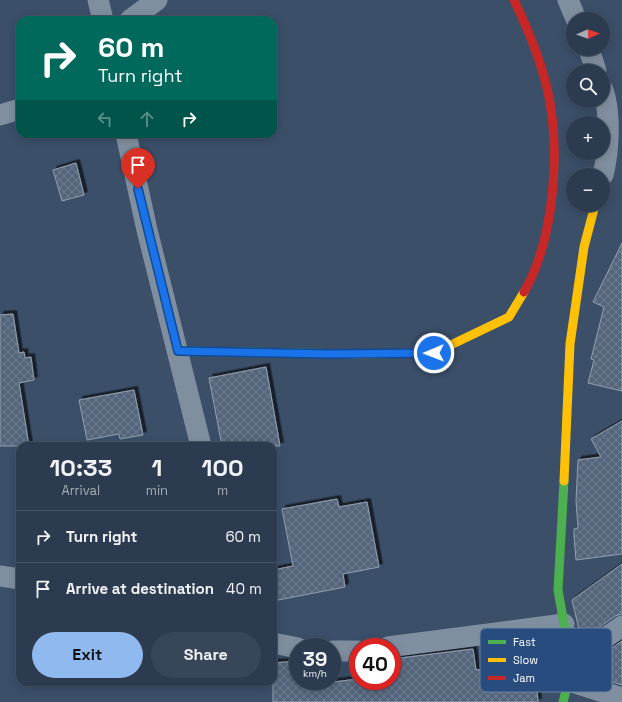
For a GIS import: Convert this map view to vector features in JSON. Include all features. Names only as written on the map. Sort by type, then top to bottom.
[{"type":"street","points":[[98,0],[102,16]]},
{"type":"street","points":[[135,16],[157,0]]},
{"type":"street","points":[[178,351],[332,354],[434,353],[509,317],[533,276],[537,262],[549,219],[556,152],[546,88],[525,23],[514,0]]},
{"type":"street","points":[[568,0],[573,12]]},
{"type":"street","points":[[604,168],[611,102]]},
{"type":"street","points":[[0,115],[16,110]]},
{"type":"street","points":[[127,138],[147,230],[201,442]]},
{"type":"street","points":[[604,168],[622,148]]},
{"type":"street","points":[[565,628],[558,590],[568,431],[570,344],[584,247],[593,212]]},
{"type":"street","points":[[0,576],[16,578]]},
{"type":"street","points":[[533,628],[564,624]]},
{"type":"street","points":[[612,633],[622,626]]},
{"type":"street","points":[[401,645],[480,635]]},
{"type":"street","points":[[277,644],[289,646]]},
{"type":"street","points":[[563,702],[566,692]]},
{"type":"street","points":[[603,692],[622,698]]},
{"type":"building","points":[[76,163],[84,195],[62,201],[53,170]]},
{"type":"building","points":[[622,243],[622,391],[588,383],[594,360],[591,359],[604,307],[593,302]]},
{"type":"building","points":[[13,314],[19,353],[24,352],[25,358],[31,357],[34,380],[19,383],[28,442],[16,442],[16,446],[0,446],[0,315]]},
{"type":"building","points":[[266,367],[280,446],[277,446],[277,442],[221,442],[209,378]]},
{"type":"building","points":[[134,390],[143,435],[120,439],[119,434],[87,440],[79,400]]},
{"type":"building","points":[[622,421],[622,554],[576,560],[574,529],[578,528],[576,501],[578,460],[601,457],[591,439]]},
{"type":"building","points":[[337,499],[339,507],[367,502],[379,567],[343,574],[345,587],[277,600],[277,569],[293,566],[282,509]]},
{"type":"building","points":[[622,564],[622,614],[615,616],[598,628],[579,628],[572,600]]},
{"type":"building","points":[[622,641],[622,685],[612,682],[612,648]]},
{"type":"building","points":[[473,649],[476,670],[480,670],[480,692],[537,692],[538,702],[273,702],[273,686],[277,686],[277,663],[289,662],[289,690],[341,690],[341,681],[349,680],[349,690],[401,690],[401,658]]},
{"type":"traffic: fast","points":[[178,351],[355,354]]},
{"type":"traffic: fast","points":[[564,481],[558,590],[565,628]]},
{"type":"traffic: fast","points":[[563,702],[566,692]]},
{"type":"traffic: slow","points":[[564,481],[570,344],[584,247],[593,212]]},
{"type":"traffic: slow","points":[[355,354],[434,353],[509,317],[524,292]]},
{"type":"traffic: jam","points":[[514,0],[524,21],[541,66],[547,88],[554,138],[554,165],[549,220],[543,246],[524,292]]},
{"type":"route","points":[[138,189],[178,351],[332,354],[434,353]]}]
